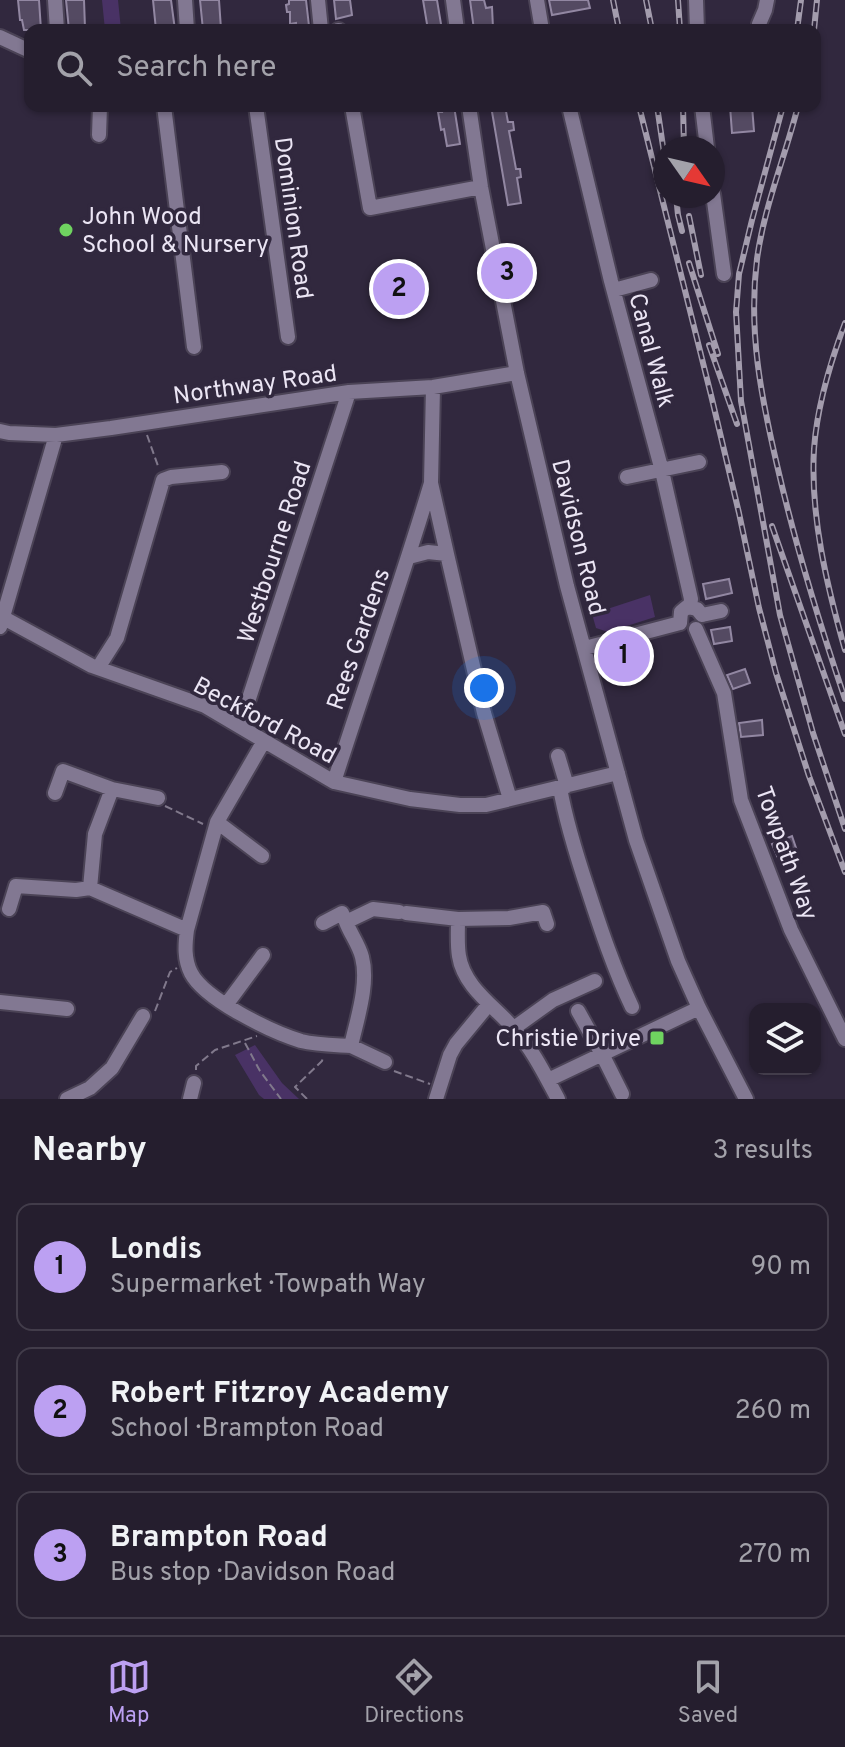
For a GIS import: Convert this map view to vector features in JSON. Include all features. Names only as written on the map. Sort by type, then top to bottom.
[{"type":"street","points":[[55,0],[57,24]]},
{"type":"street","points":[[185,0],[187,24]]},
{"type":"street","points":[[318,0],[320,24]]},
{"type":"street","points":[[453,0],[456,24]]},
{"type":"street","points":[[537,0],[541,24]]},
{"type":"street","points":[[696,0],[697,24]]},
{"type":"street","points":[[759,24],[767,0]]},
{"type":"street","points":[[0,37],[24,48]]},
{"type":"street","points":[[99,135],[100,112]]},
{"type":"street","points":[[165,112],[194,347]]},
{"type":"street","name":"Dominion Road","points":[[257,112],[288,337]]},
{"type":"street","points":[[353,112],[370,208],[481,187]]},
{"type":"street","name":"Davidson Road","points":[[470,112],[517,373],[567,586],[618,773],[652,891],[678,961],[746,1099]]},
{"type":"street","name":"Canal Walk","points":[[570,112],[696,617]]},
{"type":"street","points":[[703,112],[706,136]]},
{"type":"street","points":[[715,208],[724,274]]},
{"type":"street","points":[[614,290],[651,280]]},
{"type":"street","name":"Northway Road","points":[[0,431],[56,435],[349,392],[433,387],[517,373]]},
{"type":"street","name":"Rees Gardens","points":[[433,387],[431,483],[484,713],[510,799]]},
{"type":"street","name":"Westbourne Road","points":[[240,726],[349,392]]},
{"type":"street","points":[[1,620],[56,435]]},
{"type":"street","points":[[627,477],[699,462]]},
{"type":"street","points":[[98,668],[117,638],[163,480],[222,472]]},
{"type":"street","name":"Rees Gardens","points":[[334,782],[431,483]]},
{"type":"street","name":"Rees Gardens","points":[[409,557],[428,552],[447,554]]},
{"type":"street","points":[[585,648],[680,623],[681,612],[696,617],[721,611]]},
{"type":"street","name":"Towpath Way","points":[[696,617],[724,693],[741,800],[791,930],[845,1039]]},
{"type":"street","name":"Beckford Road","points":[[1,620],[98,668],[205,706],[334,782],[410,799],[486,805],[618,773]]},
{"type":"street","points":[[264,741],[216,826],[187,930],[186,963],[202,988],[263,1025],[305,1042],[351,1046],[385,1062]]},
{"type":"street","points":[[558,756],[563,806],[617,975],[632,1007]]},
{"type":"street","points":[[55,793],[63,771],[112,789],[158,798]]},
{"type":"street","points":[[90,888],[95,834],[112,789]]},
{"type":"street","points":[[216,826],[262,856]]},
{"type":"street","points":[[9,909],[16,886],[90,888],[187,930]]},
{"type":"street","points":[[346,922],[373,909],[458,919],[545,918],[557,906]]},
{"type":"street","points":[[323,923],[342,913],[362,956],[363,994],[351,1046]]},
{"type":"street","points":[[458,919],[459,956],[471,984],[530,1048],[558,1099]]},
{"type":"street","points":[[226,1005],[263,955]]},
{"type":"street","points":[[514,1028],[553,1000],[595,981]]},
{"type":"street","points":[[0,1002],[67,1009]]},
{"type":"street","points":[[437,1093],[456,1044],[489,1004]]},
{"type":"street","points":[[548,1080],[699,1008]]},
{"type":"street","points":[[578,1011],[622,1094]]},
{"type":"street","points":[[67,1099],[94,1094],[143,1016]]},
{"type":"street","points":[[190,1099],[194,1083]]},
{"type":"path","points":[[143,422],[163,480]]},
{"type":"path","points":[[158,798],[167,809],[216,826]]},
{"type":"path","points":[[143,1016],[154,1013],[170,972],[186,963]]},
{"type":"path","points":[[194,1083],[196,1066],[215,1050],[259,1036],[263,1025]]},
{"type":"path","points":[[244,1041],[260,1071],[281,1099]]},
{"type":"path","points":[[307,1099],[295,1087],[322,1061],[325,1044]]},
{"type":"path","points":[[385,1062],[396,1073],[437,1093]]},
{"type":"shaded area","points":[[102,0],[118,0],[120,24],[104,24]]},
{"type":"shaded area","points":[[650,595],[655,617],[608,632],[596,628],[592,614]]},
{"type":"shaded area","points":[[255,1045],[282,1083],[299,1099],[264,1099],[259,1095],[235,1055]]},
{"type":"building","points":[[18,0],[39,0],[41,24],[24,24],[24,30]]},
{"type":"building","points":[[66,0],[84,0],[85,24],[68,24]]},
{"type":"building","points":[[153,0],[171,0],[174,24],[155,24]]},
{"type":"building","points":[[200,0],[219,0],[221,24],[202,24]]},
{"type":"building","points":[[289,0],[306,0],[309,24],[290,24],[290,12],[287,12],[286,5]]},
{"type":"building","points":[[334,0],[350,0],[352,15],[336,19]]},
{"type":"building","points":[[423,0],[437,0],[441,24],[427,24]]},
{"type":"building","points":[[470,0],[484,0],[486,8],[492,7],[493,24],[473,24]]},
{"type":"building","points":[[549,0],[588,0],[590,8],[552,15]]},
{"type":"building","points":[[438,112],[455,112],[460,144],[447,146]]},
{"type":"building","points":[[492,112],[506,112],[508,122],[513,122],[514,130],[509,131],[516,169],[520,169],[521,177],[517,178],[521,203],[508,205]]},
{"type":"building","points":[[730,112],[752,112],[754,131],[732,133]]},
{"type":"building","points":[[729,579],[732,593],[706,599],[703,584]]},
{"type":"building","points":[[730,627],[732,641],[714,644],[711,630]]},
{"type":"building","points":[[630,648],[634,662],[618,666],[614,652]]},
{"type":"building","points":[[745,669],[750,683],[733,689],[727,675]]},
{"type":"building","points":[[762,720],[763,735],[741,737],[739,723]]},
{"type":"building","points":[[792,836],[797,851],[778,858],[772,844]]},
{"type":"railway","points":[[613,0],[618,24]]},
{"type":"railway","points":[[646,0],[651,24]]},
{"type":"railway","points":[[678,0],[680,24]]},
{"type":"railway","points":[[798,24],[801,0]]},
{"type":"railway","points":[[815,24],[817,0]]},
{"type":"railway","points":[[640,112],[776,673],[809,776],[845,872]]},
{"type":"railway","points":[[658,112],[661,136]]},
{"type":"railway","points":[[683,112],[684,136]]},
{"type":"railway","points":[[781,112],[739,274],[736,312],[741,401],[780,615],[813,733],[845,829]]},
{"type":"railway","points":[[796,112],[760,240],[755,286],[755,338],[766,414],[784,495],[845,699]]},
{"type":"railway","points":[[677,208],[682,231]]},
{"type":"railway","points":[[689,216],[701,275]]},
{"type":"railway","points":[[689,263],[718,354]]},
{"type":"railway","points":[[845,323],[821,401],[813,474],[821,551],[845,650]]},
{"type":"railway","points":[[709,345],[737,424]]},
{"type":"railway","points":[[772,526],[845,734]]},
{"type":"place","name":"John Wood School & Nursery","points":[[66,230]]},
{"type":"place","name":"Brampton Road","points":[[507,273]]},
{"type":"place","name":"Robert Fitzroy Academy","points":[[399,289]]},
{"type":"place","name":"Londis","points":[[624,656]]},
{"type":"place","name":"Christie Drive","points":[[657,1038]]}]
